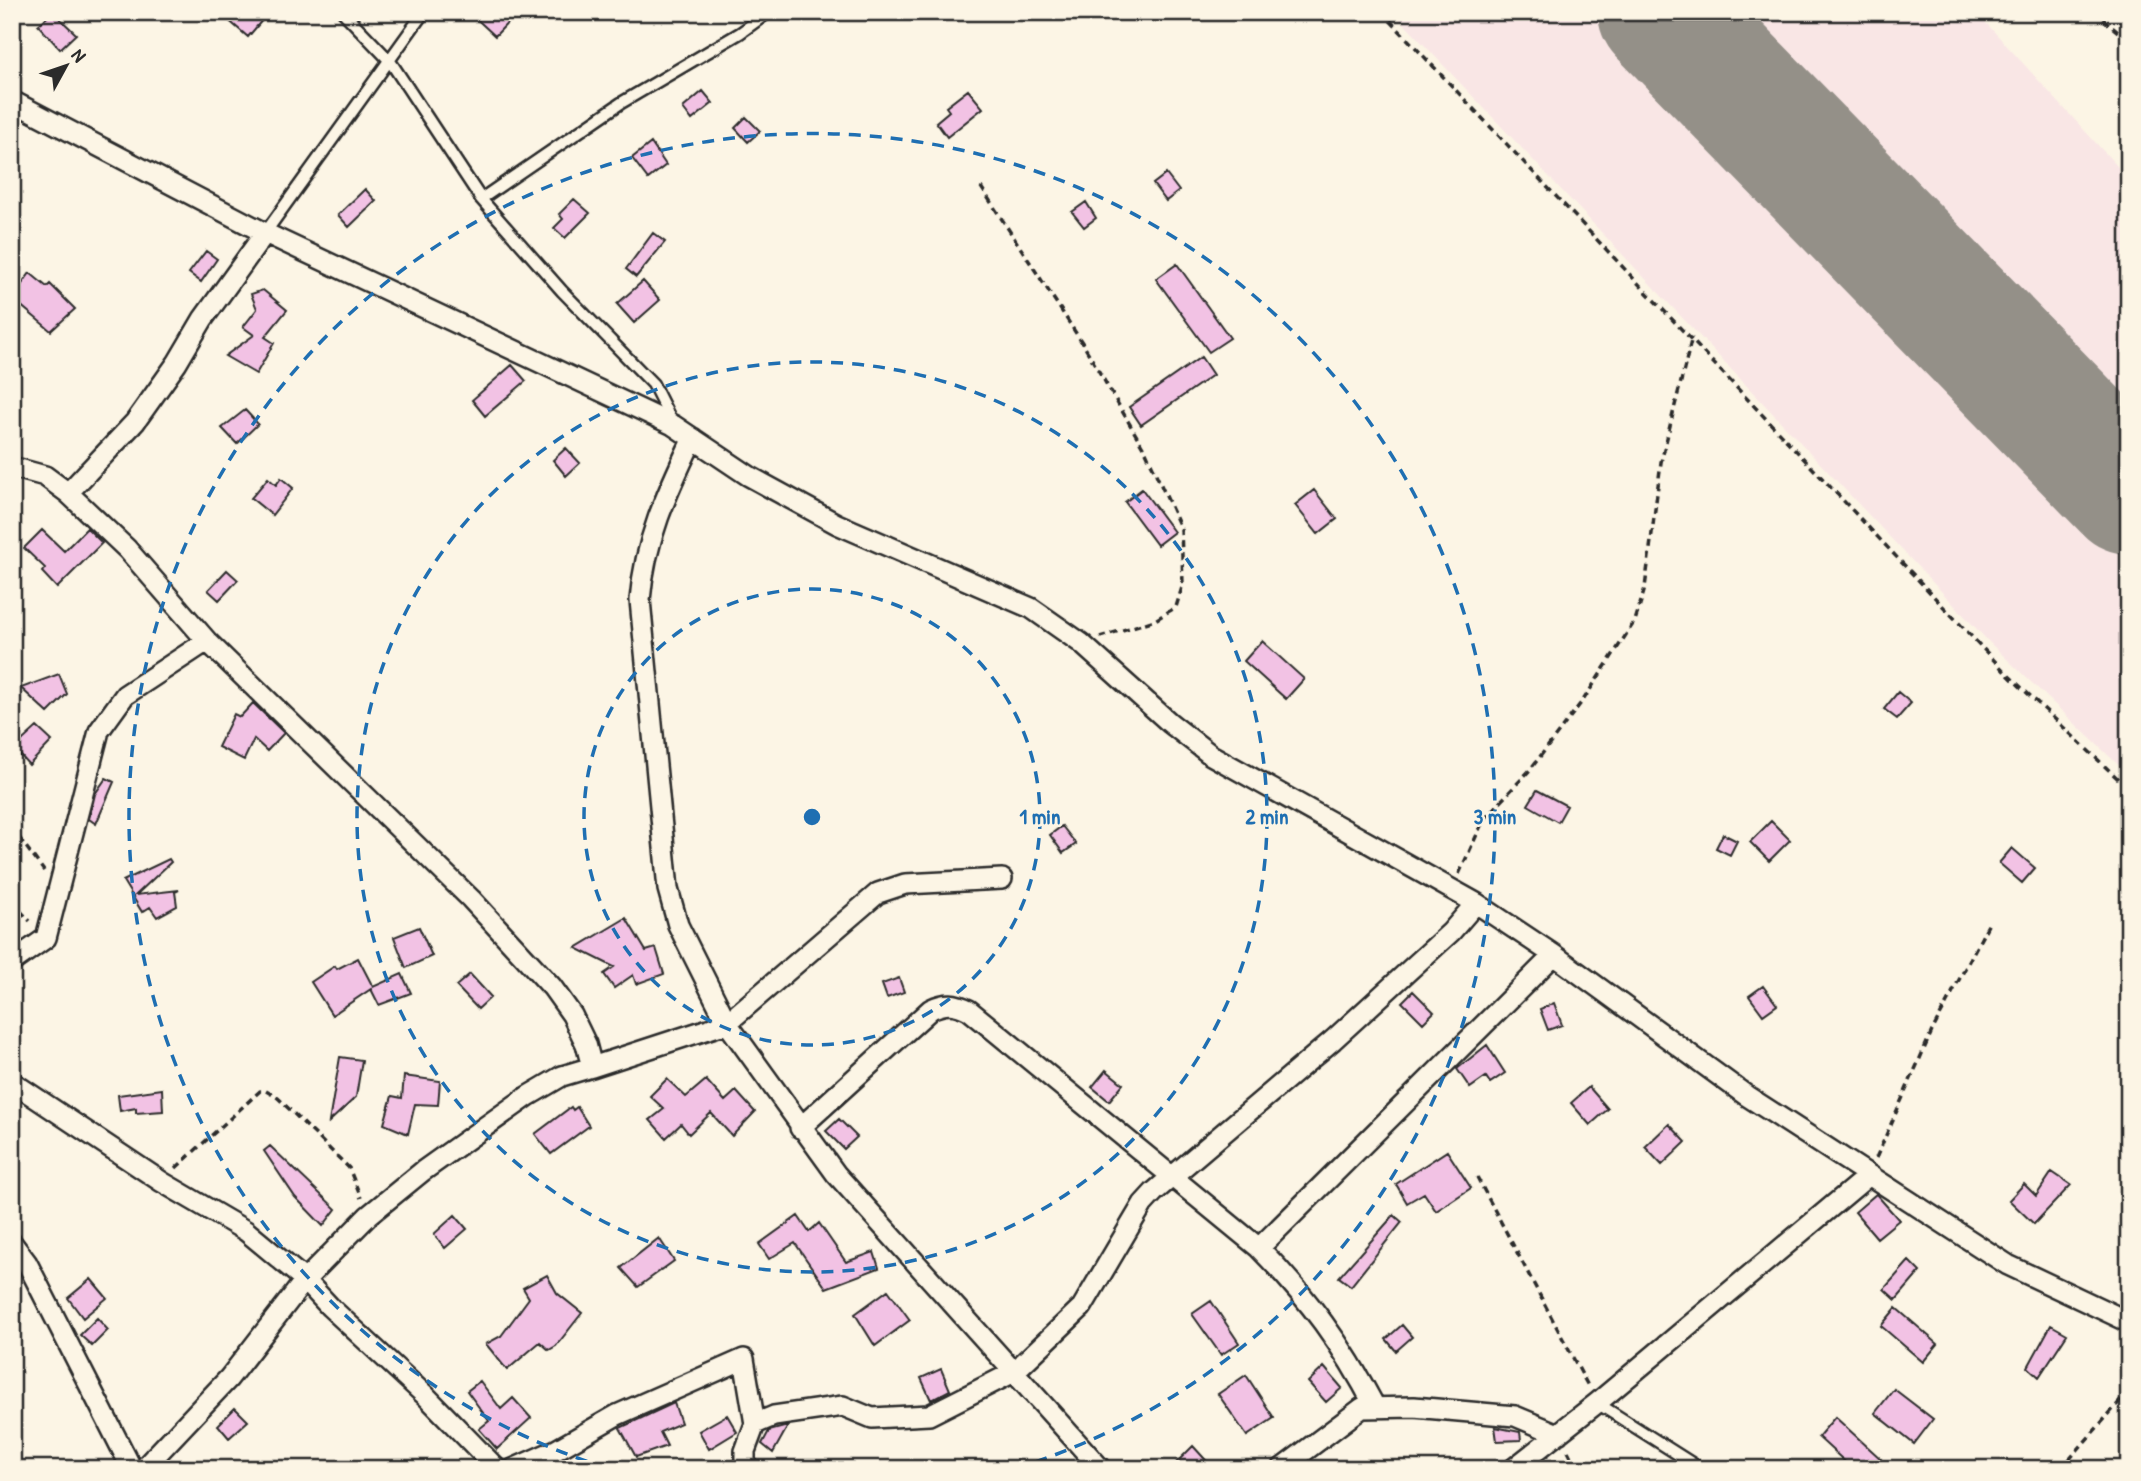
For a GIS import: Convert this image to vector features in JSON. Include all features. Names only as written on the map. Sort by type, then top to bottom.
[{"type":"street","points":[[12,101],[265,233],[349,270],[673,425],[750,477],[838,524],[1031,608],[1081,643],[1170,723],[1211,755],[1476,903],[1554,955],[1747,1096],[2008,1265],[2129,1322]]},
{"type":"street","points":[[68,493],[135,422],[177,363],[203,319],[265,233]]},
{"type":"street","points":[[693,438],[669,488],[643,560],[640,600],[668,889],[678,925],[727,1023],[800,1128],[836,1174],[1101,1469]]},
{"type":"street","points":[[12,467],[45,476],[68,493],[127,549],[206,641],[434,861],[552,987],[576,1025],[592,1067]]},
{"type":"street","points":[[12,962],[46,937],[99,731],[125,695],[206,641]]},
{"type":"street","points":[[143,1469],[229,1378],[306,1280],[369,1214],[423,1171],[528,1096],[562,1076],[727,1023],[878,893],[905,884],[1002,879]]},
{"type":"street","points":[[755,1424],[774,1416],[843,1406],[872,1418],[929,1415],[1014,1373],[1082,1307],[1143,1204],[1399,981],[1451,932],[1476,903]]},
{"type":"street","points":[[1259,1248],[1554,955]]},
{"type":"street","points":[[800,1128],[931,1009],[943,1003],[957,1004],[969,1010],[1259,1248],[1303,1294],[1330,1328],[1375,1407]]},
{"type":"street","points":[[12,1082],[162,1182],[246,1231],[306,1280],[330,1307],[426,1396],[497,1469]]},
{"type":"street","points":[[1513,1469],[1597,1403],[1868,1176]]},
{"type":"street","points":[[12,1243],[27,1263],[132,1469]]},
{"type":"street","points":[[513,1469],[556,1450],[617,1415],[744,1359],[755,1424],[745,1451],[745,1469]]},
{"type":"street","points":[[1281,1469],[1362,1408],[1414,1407],[1515,1416],[1558,1434]]},
{"type":"lane","points":[[343,12],[390,61],[481,199],[562,291],[653,384],[673,425]]},
{"type":"lane","points":[[265,233],[424,12]]},
{"type":"lane","points":[[481,199],[621,103],[740,33],[769,12]]},
{"type":"lane","points":[[1597,1403],[1701,1469]]},
{"type":"path","points":[[1382,12],[1692,337],[2007,674],[2129,789]]},
{"type":"path","points":[[2094,12],[2129,41]]},
{"type":"path","points":[[981,187],[1083,344],[1146,452],[1181,529],[1183,584],[1176,607],[1155,620],[1081,643]]},
{"type":"path","points":[[1452,888],[1484,820],[1529,771],[1584,699],[1635,621],[1645,588],[1661,462],[1692,337]]},
{"type":"path","points":[[12,828],[58,889]]},
{"type":"path","points":[[1868,1176],[1932,1031],[1989,923]]},
{"type":"path","points":[[162,1182],[260,1091],[266,1091],[278,1098],[349,1168],[369,1214]]},
{"type":"path","points":[[1477,1177],[1597,1403]]},
{"type":"path","points":[[2061,1469],[2129,1391]]},
{"type":"shaded area","points":[[1393,12],[1976,12],[2129,179],[2129,775],[1990,643]]},
{"type":"building","points":[[53,12],[76,34],[60,49],[38,25]]},
{"type":"building","points":[[219,12],[269,12],[248,37]]},
{"type":"building","points":[[469,12],[518,12],[495,36]]},
{"type":"building","points":[[968,90],[983,108],[947,137],[936,122],[949,111],[946,107]]},
{"type":"building","points":[[703,91],[713,103],[692,120],[683,108]]},
{"type":"building","points":[[746,117],[760,131],[748,142],[735,128]]},
{"type":"building","points":[[651,143],[666,165],[648,179],[632,158]]},
{"type":"building","points":[[1166,174],[1179,191],[1166,201],[1153,184]]},
{"type":"building","points":[[365,189],[376,201],[349,227],[338,215]]},
{"type":"building","points":[[574,199],[590,213],[565,238],[554,228],[563,219],[559,214]]},
{"type":"building","points":[[1086,202],[1096,218],[1084,227],[1072,212]]},
{"type":"building","points":[[653,233],[665,242],[636,277],[626,269]]},
{"type":"building","points":[[206,251],[217,259],[201,282],[189,273]]},
{"type":"building","points":[[1177,264],[1230,338],[1209,352],[1156,279]]},
{"type":"building","points":[[30,273],[47,287],[50,284],[75,309],[51,331],[12,298]]},
{"type":"building","points":[[643,281],[660,300],[634,323],[617,304]]},
{"type":"building","points":[[263,290],[287,310],[265,337],[274,343],[256,374],[225,356],[254,335],[243,327],[257,309],[251,294]]},
{"type":"building","points":[[1201,357],[1213,375],[1141,425],[1129,407]]},
{"type":"building","points":[[512,365],[526,381],[485,416],[472,400]]},
{"type":"building","points":[[245,410],[258,424],[237,444],[222,428]]},
{"type":"building","points":[[566,448],[580,463],[566,476],[553,460]]},
{"type":"building","points":[[268,478],[276,485],[281,478],[293,488],[272,515],[251,498]]},
{"type":"building","points":[[1142,489],[1174,532],[1157,545],[1125,502]]},
{"type":"building","points":[[1314,490],[1337,519],[1318,534],[1295,505]]},
{"type":"building","points":[[87,528],[102,543],[57,588],[42,572],[45,568],[24,548],[42,530],[64,551]]},
{"type":"building","points":[[227,570],[238,580],[219,600],[208,590]]},
{"type":"building","points":[[1262,641],[1304,679],[1286,699],[1244,661]]},
{"type":"building","points":[[59,674],[67,694],[48,713],[21,688]]},
{"type":"building","points":[[1898,692],[1911,703],[1897,719],[1884,709]]},
{"type":"building","points":[[253,703],[284,733],[267,751],[254,739],[244,760],[218,747],[234,714],[240,717]]},
{"type":"building","points":[[37,727],[52,741],[29,765],[14,748]]},
{"type":"building","points":[[106,778],[114,782],[96,824],[89,819],[95,794]]},
{"type":"building","points":[[1537,790],[1567,806],[1558,822],[1528,805]]},
{"type":"building","points":[[1771,821],[1790,840],[1769,861],[1750,842]]},
{"type":"building","points":[[1062,826],[1076,844],[1063,853],[1050,835]]},
{"type":"building","points":[[1723,834],[1737,841],[1730,855],[1716,848]]},
{"type":"building","points":[[2012,848],[2035,868],[2022,883],[1999,863]]},
{"type":"building","points":[[169,859],[171,862],[136,895],[179,890],[175,892],[177,906],[157,917],[150,907],[142,912],[123,881]]},
{"type":"building","points":[[626,918],[646,951],[656,948],[664,974],[636,984],[633,975],[614,988],[604,974],[614,967],[576,948]]},
{"type":"building","points":[[419,927],[432,956],[406,968],[394,937]]},
{"type":"building","points":[[358,958],[373,987],[402,974],[411,993],[379,1005],[371,989],[332,1015],[311,982],[335,966],[337,969]]},
{"type":"building","points":[[470,974],[491,997],[478,1009],[456,986]]},
{"type":"building","points":[[899,978],[904,992],[887,998],[882,984]]},
{"type":"building","points":[[1763,986],[1777,1005],[1763,1015],[1749,996]]},
{"type":"building","points":[[1413,991],[1434,1012],[1423,1023],[1402,1002]]},
{"type":"building","points":[[1554,1003],[1562,1025],[1548,1030],[1540,1009]]},
{"type":"building","points":[[1487,1045],[1505,1073],[1490,1083],[1486,1077],[1470,1088],[1457,1069]]},
{"type":"building","points":[[340,1057],[362,1060],[356,1097],[329,1122]]},
{"type":"building","points":[[1106,1070],[1123,1084],[1109,1101],[1092,1087]]},
{"type":"building","points":[[404,1076],[440,1081],[438,1105],[415,1104],[408,1134],[384,1124],[392,1096],[402,1098]]},
{"type":"building","points":[[667,1079],[686,1097],[706,1080],[725,1101],[736,1091],[755,1112],[732,1136],[711,1113],[689,1134],[681,1124],[666,1138],[650,1120],[664,1109],[650,1096]]},
{"type":"building","points":[[1589,1087],[1608,1109],[1590,1125],[1571,1103]]},
{"type":"building","points":[[162,1089],[163,1111],[136,1113],[136,1108],[120,1111],[118,1095]]},
{"type":"building","points":[[571,1107],[573,1110],[577,1107],[589,1126],[551,1154],[535,1134]]},
{"type":"building","points":[[839,1119],[857,1137],[844,1149],[826,1131]]},
{"type":"building","points":[[1669,1124],[1686,1142],[1662,1165],[1645,1147]]},
{"type":"building","points":[[270,1146],[336,1209],[323,1226],[295,1197],[264,1151]]},
{"type":"building","points":[[1447,1151],[1471,1188],[1436,1211],[1424,1193],[1407,1203],[1396,1184]]},
{"type":"building","points":[[2052,1172],[2071,1185],[2034,1224],[2009,1200],[2024,1184],[2036,1196]]},
{"type":"building","points":[[1876,1194],[1899,1220],[1877,1238],[1855,1212]]},
{"type":"building","points":[[455,1215],[467,1229],[445,1248],[434,1234]]},
{"type":"building","points":[[1394,1215],[1402,1222],[1351,1286],[1339,1277]]},
{"type":"building","points":[[798,1216],[809,1232],[819,1223],[846,1262],[874,1252],[879,1268],[826,1288],[795,1243],[769,1259],[759,1244]]},
{"type":"building","points":[[659,1238],[674,1261],[638,1287],[621,1268]]},
{"type":"building","points":[[1909,1261],[1920,1272],[1896,1300],[1884,1289]]},
{"type":"building","points":[[547,1275],[557,1293],[582,1313],[556,1346],[549,1350],[540,1342],[507,1370],[486,1344],[501,1336],[529,1298],[523,1288]]},
{"type":"building","points":[[91,1279],[107,1298],[83,1318],[68,1298]]},
{"type":"building","points":[[888,1290],[910,1320],[875,1346],[855,1314]]},
{"type":"building","points":[[1211,1301],[1239,1343],[1221,1355],[1192,1314]]},
{"type":"building","points":[[1896,1308],[1938,1344],[1923,1362],[1881,1326]]},
{"type":"building","points":[[97,1318],[108,1330],[92,1346],[80,1335]]},
{"type":"building","points":[[1402,1325],[1412,1337],[1396,1351],[1386,1339]]},
{"type":"building","points":[[2051,1325],[2067,1334],[2039,1377],[2028,1367]]},
{"type":"building","points":[[1324,1367],[1342,1388],[1326,1402],[1308,1382]]},
{"type":"building","points":[[941,1369],[950,1390],[931,1400],[921,1378]]},
{"type":"building","points":[[1246,1375],[1274,1418],[1247,1436],[1218,1394]]},
{"type":"building","points":[[480,1381],[501,1409],[513,1398],[531,1418],[497,1449],[479,1429],[489,1421],[467,1391]]},
{"type":"building","points":[[1894,1389],[1933,1419],[1914,1444],[1875,1413]]},
{"type":"building","points":[[674,1403],[681,1423],[660,1432],[667,1446],[636,1457],[620,1428]]},
{"type":"building","points":[[235,1408],[248,1421],[229,1438],[218,1425]]},
{"type":"building","points":[[727,1415],[737,1432],[709,1449],[699,1431]]},
{"type":"building","points":[[1835,1417],[1881,1459],[1872,1469],[1853,1469],[1818,1437]]},
{"type":"building","points":[[788,1426],[773,1453],[762,1444],[769,1431]]},
{"type":"building","points":[[1495,1427],[1520,1432],[1521,1440],[1497,1441]]},
{"type":"building","points":[[1193,1446],[1214,1469],[1170,1469]]},
{"type":"runway","points":[[1662,12],[2129,490]]}]
